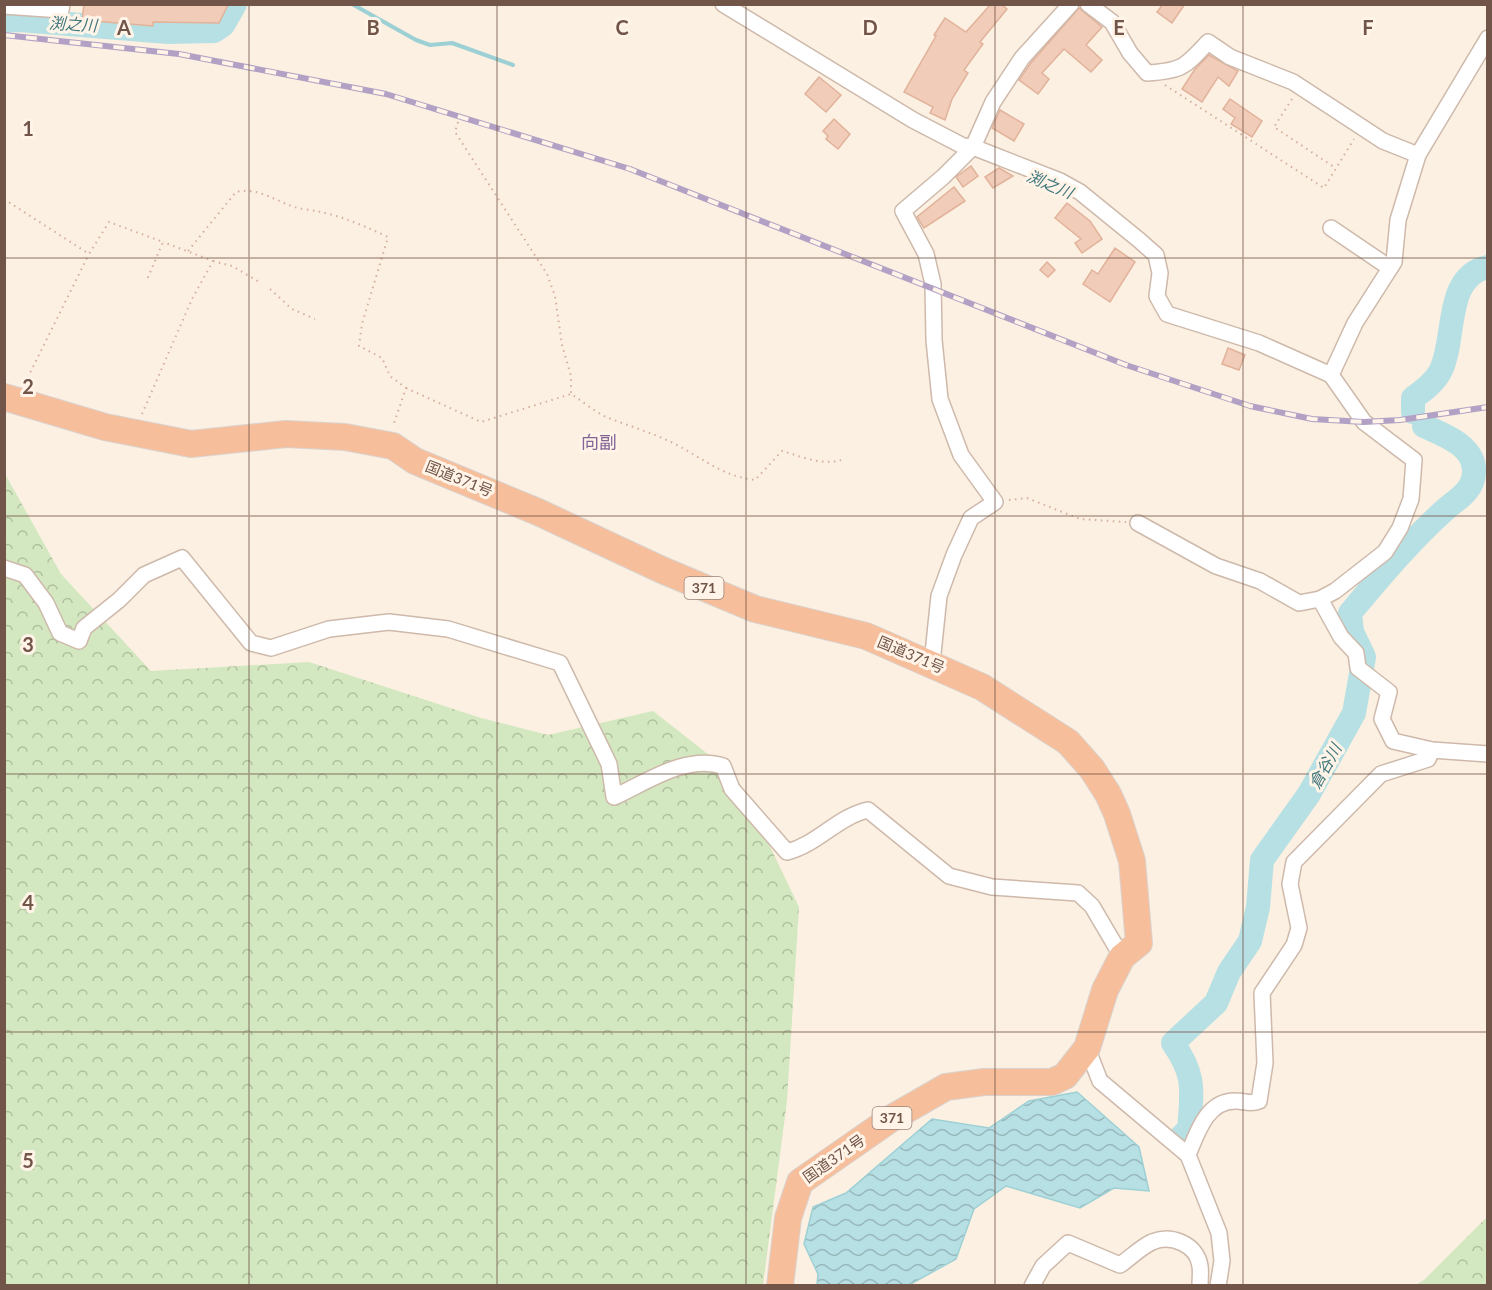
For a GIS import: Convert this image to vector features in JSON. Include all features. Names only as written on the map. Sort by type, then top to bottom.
[{"type":"highway","name":"国道371号","points":[[10,399],[137,434],[191,444],[286,434],[345,437],[393,446],[415,461],[538,512],[662,570],[755,609],[866,636],[932,663],[982,687],[1068,742],[1092,770],[1117,814],[1132,861],[1139,943],[1122,957],[1105,990],[1087,1048],[1065,1076],[1052,1083],[984,1082],[946,1087],[892,1118],[800,1182],[788,1218],[780,1286]]},
{"type":"street","points":[[4,6],[61,10],[62,4]]},
{"type":"street","points":[[723,4],[913,120],[963,146],[972,147],[1059,181],[1080,192],[1156,255],[1160,273],[1157,296],[1167,314],[1258,343],[1331,375],[1364,422],[1414,460],[1411,499],[1400,528],[1385,552],[1335,591],[1320,599],[1299,603],[1260,581],[1216,566],[1138,523]]},
{"type":"street","points":[[932,663],[939,596],[954,555],[971,518],[994,502],[962,455],[940,399],[934,340],[933,284],[926,254],[903,211],[944,177],[972,147],[993,102],[1022,58],[1071,4]]},
{"type":"street","points":[[1088,4],[1112,22],[1130,53],[1147,73],[1167,72],[1185,67],[1208,42],[1230,57],[1300,87],[1383,141],[1418,154]]},
{"type":"street","points":[[1331,375],[1355,323],[1394,262],[1398,220],[1418,154],[1488,38]]},
{"type":"street","points":[[1331,228],[1390,268]]},
{"type":"street","points":[[4,568],[25,575],[46,603],[60,633],[79,641],[84,628],[119,600],[144,575],[182,558],[251,643],[271,648],[330,629],[389,622],[448,629],[560,663],[609,764],[614,798],[676,768],[707,761],[723,766],[732,789],[787,852],[804,847],[850,814],[868,810],[949,876],[992,887],[1078,893],[1092,906],[1122,957]]},
{"type":"street","points":[[1320,599],[1329,619],[1356,653],[1358,668],[1389,692],[1382,719],[1393,741],[1432,750],[1488,754]]},
{"type":"street","points":[[1188,1155],[1201,1125],[1214,1106],[1234,1100],[1253,1104],[1259,1101],[1265,1063],[1262,993],[1294,945],[1299,928],[1290,884],[1294,862],[1381,774],[1428,759],[1432,750]]},
{"type":"street","points":[[1087,1048],[1100,1081],[1188,1155],[1219,1233],[1222,1261],[1218,1286]]},
{"type":"street","points":[[1032,1286],[1043,1266],[1068,1243],[1120,1265],[1151,1242],[1167,1238],[1181,1242],[1194,1252],[1200,1265],[1200,1286]]},
{"type":"path","points":[[1147,73],[1324,188],[1362,127]]},
{"type":"path","points":[[1300,87],[1274,127],[1335,167]]},
{"type":"path","points":[[458,122],[455,132],[460,141],[494,189],[547,274],[555,297],[562,345],[571,375],[571,394]]},
{"type":"path","points":[[188,251],[236,192],[246,190],[303,209],[314,208],[339,216],[387,237],[362,324],[359,346],[382,358],[390,376],[405,388],[481,422],[571,394]]},
{"type":"path","points":[[4,200],[89,254]]},
{"type":"path","points":[[10,399],[89,254],[109,222],[240,270],[261,283]]},
{"type":"path","points":[[146,282],[163,242]]},
{"type":"path","points":[[137,434],[153,387],[201,279],[213,261]]},
{"type":"path","points":[[270,289],[292,309],[315,319]]},
{"type":"path","points":[[393,446],[393,424],[405,388]]},
{"type":"path","points":[[571,394],[604,416],[643,429],[678,446],[715,469],[744,479],[755,480],[782,451],[816,460],[834,462],[841,459]]},
{"type":"path","points":[[994,502],[1027,498],[1080,519],[1138,523]]},
{"type":"green space","points":[[4,472],[61,574],[151,671],[309,662],[481,718],[548,735],[653,711],[736,776],[799,907],[787,1101],[763,1285],[5,1285]]},
{"type":"green space","points":[[1487,1217],[1487,1285],[1416,1285],[1424,1280]]},
{"type":"water","points":[[1077,1092],[1139,1147],[1149,1191],[1114,1188],[1080,1208],[1006,1186],[974,1209],[956,1259],[909,1285],[817,1285],[818,1274],[804,1244],[813,1207],[846,1193],[932,1119],[989,1128],[1029,1101]]},
{"type":"building","points":[[84,4],[228,5],[219,23],[153,22],[153,26],[82,20]]},
{"type":"building","points":[[991,4],[1001,4],[1007,9],[980,42],[983,44],[964,70],[968,73],[952,99],[945,120],[930,113],[933,107],[904,92],[936,36],[934,35],[945,18],[966,32]]},
{"type":"building","points":[[1163,4],[1185,4],[1172,23],[1157,12]]},
{"type":"building","points":[[1079,8],[1102,27],[1086,45],[1102,60],[1091,72],[1064,49],[1042,73],[1049,79],[1038,94],[1019,80]]},
{"type":"building","points":[[1209,55],[1238,71],[1229,86],[1218,77],[1202,102],[1182,89],[1195,69]]},
{"type":"building","points":[[819,77],[841,95],[826,112],[805,94]]},
{"type":"building","points":[[1230,99],[1262,121],[1252,137],[1231,124],[1235,118],[1223,109]]},
{"type":"building","points":[[1000,110],[1024,124],[1014,141],[992,128]]},
{"type":"building","points":[[834,119],[850,134],[838,149],[826,139],[828,136],[823,131]]},
{"type":"building","points":[[971,166],[978,176],[963,187],[956,177]]},
{"type":"building","points":[[999,168],[1013,176],[993,188],[985,177]]},
{"type":"building","points":[[954,187],[965,201],[924,228],[917,217]]},
{"type":"building","points":[[1067,203],[1090,221],[1102,239],[1082,253],[1075,243],[1081,239],[1055,218]]},
{"type":"building","points":[[1115,248],[1135,262],[1110,302],[1083,284],[1092,270],[1098,274]]},
{"type":"building","points":[[1047,262],[1055,270],[1048,277],[1040,270]]},
{"type":"building","points":[[1228,348],[1245,355],[1239,370],[1222,364]]},
{"type":"waterway","name":"渕之川","points":[[4,21],[19,20],[168,32],[214,31],[223,25],[235,4]]},
{"type":"waterway","points":[[352,4],[416,40],[430,45],[452,43],[513,65]]},
{"type":"waterway","name":"倉谷川","points":[[1413,412],[1413,398],[1424,390],[1440,372],[1445,359],[1458,296],[1464,283],[1474,273],[1488,267]]},
{"type":"waterway","name":"倉谷川","points":[[1180,1138],[1189,1129],[1191,1084],[1186,1065],[1173,1043],[1216,1003],[1229,972],[1250,941],[1258,907],[1262,860],[1309,794],[1354,713],[1364,657],[1352,632],[1350,613],[1409,546],[1465,493],[1473,479],[1473,464],[1464,449],[1449,438],[1424,426]]},
{"type":"railway","points":[[4,35],[179,54],[386,94],[630,169],[1126,365],[1250,406],[1312,419],[1364,422],[1400,420],[1488,407]]},
{"type":"district","name":"向副","points":[[599,443]]}]
